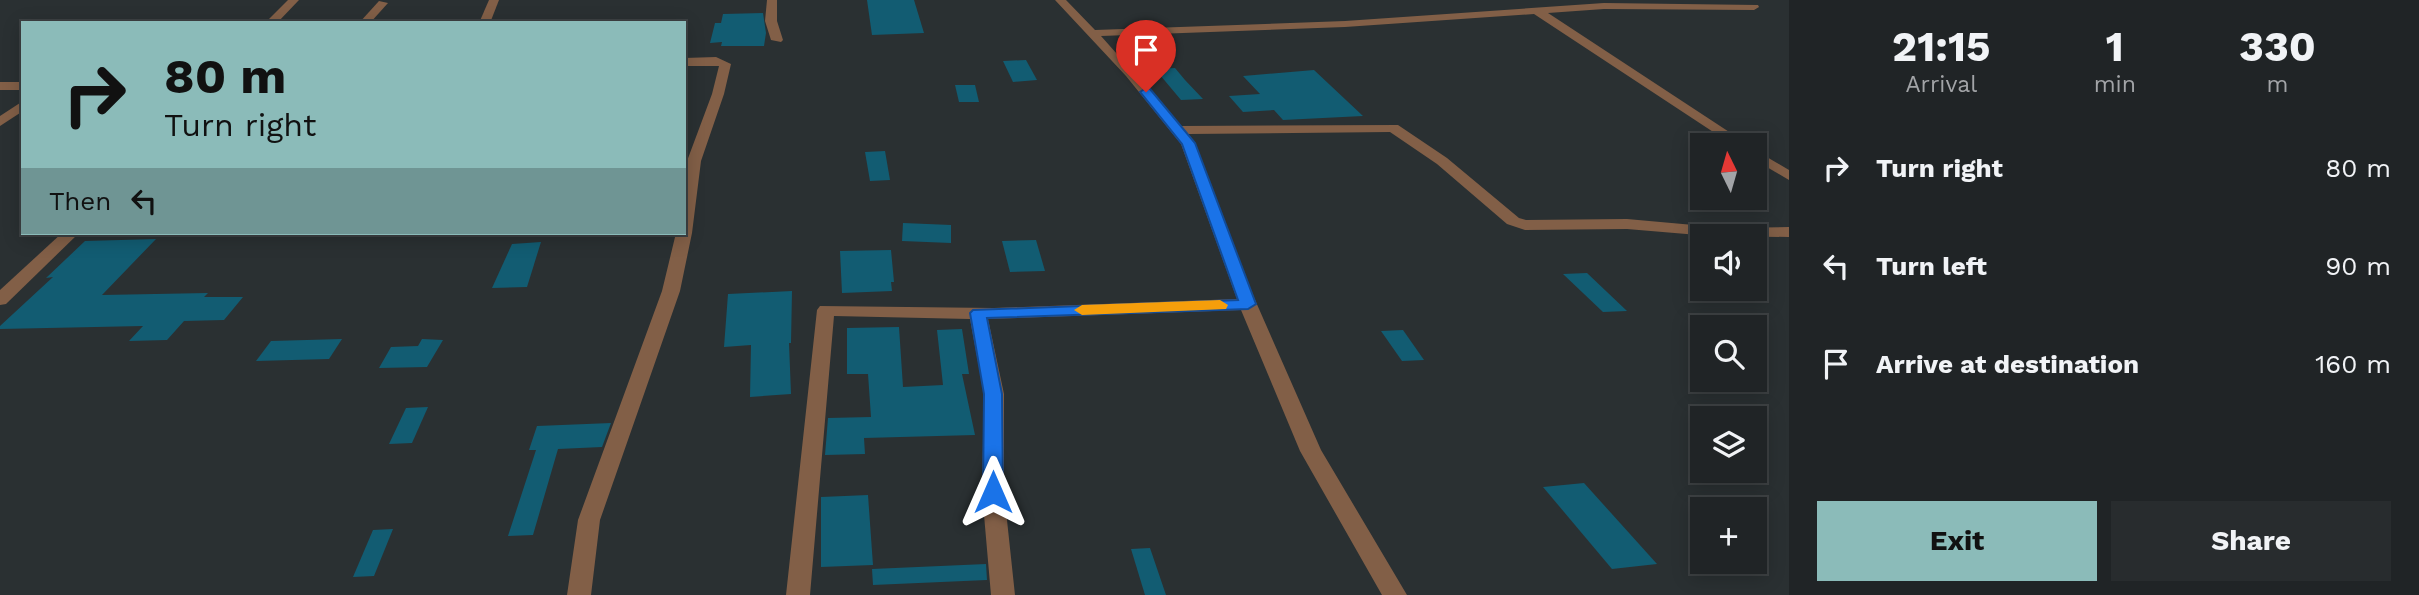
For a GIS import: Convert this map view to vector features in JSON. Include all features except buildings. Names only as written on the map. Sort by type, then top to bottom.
[{"type":"street","points":[[272,21],[294,0]]},
{"type":"street","points":[[485,21],[494,0]]},
{"type":"street","points":[[772,0],[771,21],[777,40]]},
{"type":"street","points":[[1060,0],[1130,73],[1188,143],[1248,304],[1311,451],[1395,595]]},
{"type":"street","points":[[1519,0],[1724,133]]},
{"type":"street","points":[[366,21],[383,2]]},
{"type":"street","points":[[1092,33],[1345,24],[1604,6],[1754,7]]},
{"type":"street","points":[[686,62],[716,61],[725,64],[718,94],[694,161],[686,219]]},
{"type":"street","points":[[0,86],[21,86]]},
{"type":"street","points":[[0,122],[21,106]]},
{"type":"street","points":[[1178,130],[1393,128],[1442,161],[1513,221],[1525,225],[1627,223],[1727,233],[1789,232]]},
{"type":"street","points":[[1768,162],[1789,176]]},
{"type":"street","points":[[0,300],[69,235]]},
{"type":"street","points":[[579,595],[589,520],[671,291],[684,235]]},
{"type":"street","points":[[798,595],[826,310],[978,313],[1248,304]]},
{"type":"street","points":[[978,313],[993,394],[993,492],[1003,595]]},
{"type":"slow traffic","points":[[1082,310],[1220,305]]},
{"type":"route","points":[[993,492],[993,394],[978,313],[1248,304],[1188,143],[1146,92]]}]
